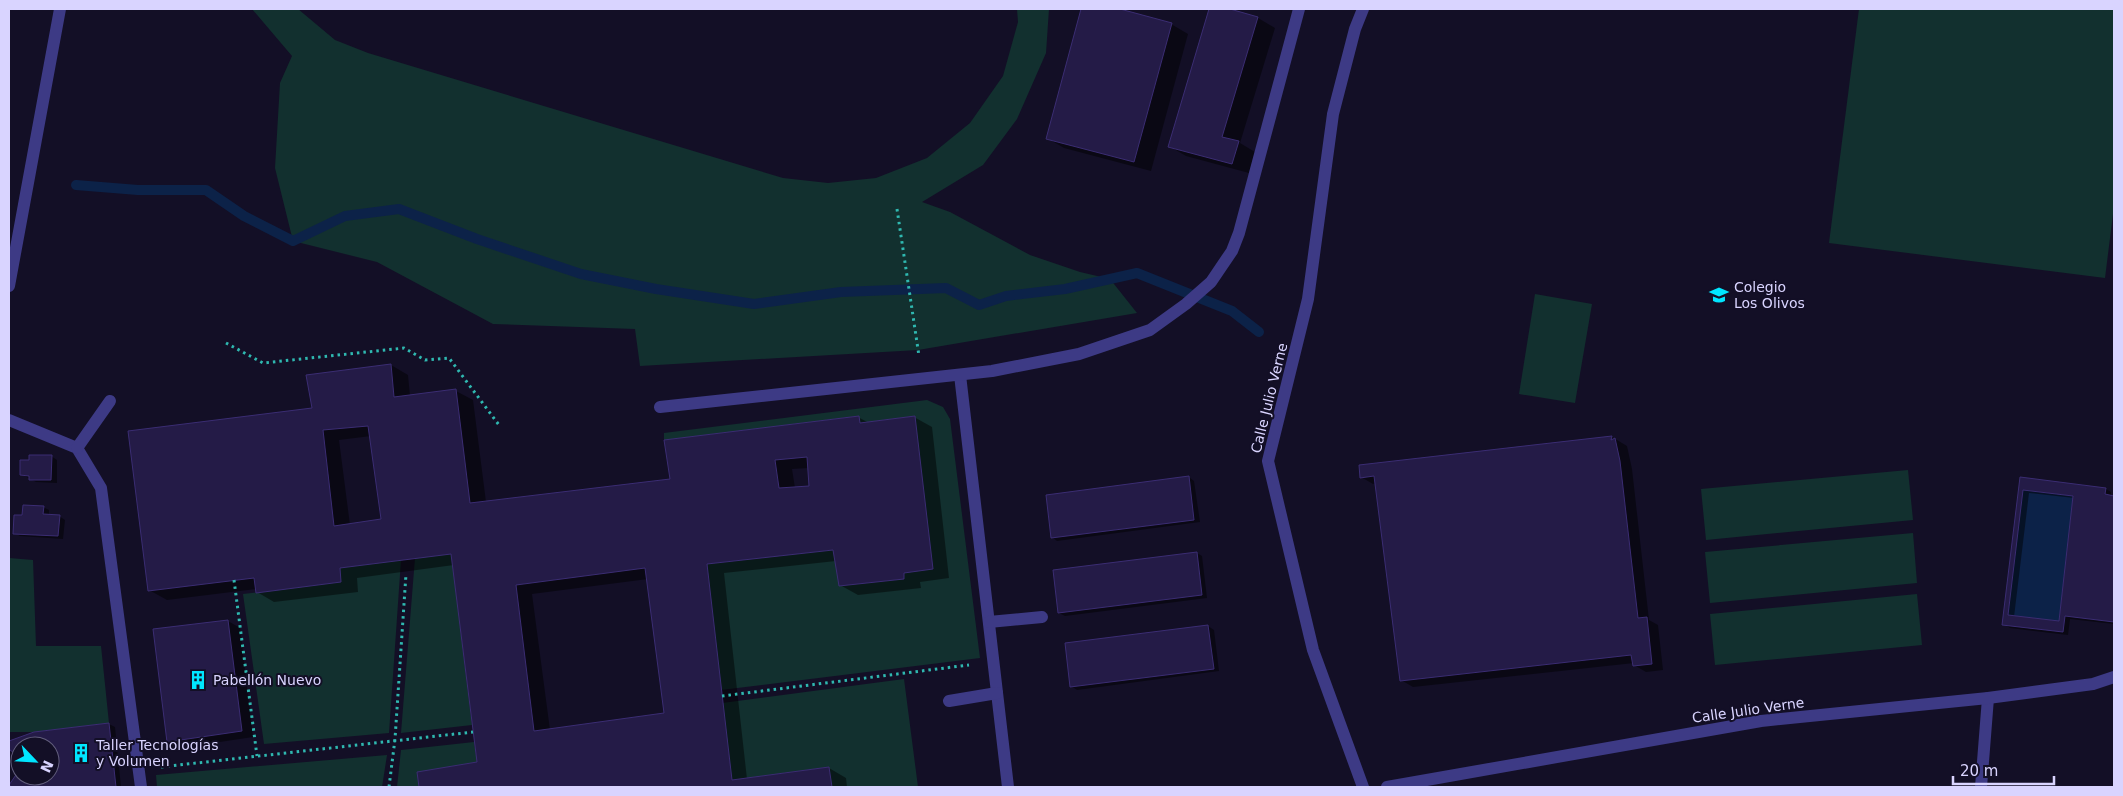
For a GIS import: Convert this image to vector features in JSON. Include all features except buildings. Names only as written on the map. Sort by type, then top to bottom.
[{"type":"street","points":[[9,286],[60,9]]},
{"type":"street","points":[[660,407],[992,371],[1080,354],[1150,330],[1186,304],[1211,282],[1232,251],[1299,9]]},
{"type":"street","name":"Calle Julio Verne","points":[[1363,9],[1333,114],[1308,299],[1268,461],[1313,650],[1363,787]]},
{"type":"street","points":[[960,375],[1008,787]]},
{"type":"street","points":[[77,448],[110,401]]},
{"type":"street","points":[[9,420],[77,448],[101,488],[141,787]]},
{"type":"street","points":[[989,622],[1042,617]]},
{"type":"street","name":"Calle Julio Verne","points":[[1387,787],[1761,721],[1988,698],[2093,684],[2114,677]]},
{"type":"street","points":[[948,701],[997,693]]},
{"type":"street","points":[[1981,787],[1988,698]]},
{"type":"path","points":[[897,209],[923,379]]},
{"type":"path","points":[[226,343],[264,362],[404,348],[425,360],[450,358],[499,425]]},
{"type":"path","points":[[389,787],[395,739],[406,574]]},
{"type":"path","points":[[234,580],[257,756]]},
{"type":"path","points":[[722,696],[993,662]]},
{"type":"path","points":[[138,770],[395,739],[473,732]]},
{"type":"green space","points":[[252,9],[298,9],[335,40],[368,53],[783,178],[828,183],[876,178],[927,158],[970,123],[1003,76],[1018,22],[1017,9],[1049,9],[1046,53],[1017,119],[983,165],[922,202],[950,212],[1030,255],[1080,272],[1110,279],[1137,313],[918,350],[640,366],[635,329],[493,324],[377,262],[293,241],[275,168],[280,83],[292,56]]},
{"type":"green space","points":[[1859,9],[2114,9],[2114,206],[2105,278],[1829,243]]},
{"type":"green space","points":[[1535,294],[1592,304],[1575,403],[1519,394]]},
{"type":"green space","points":[[927,400],[943,407],[950,419],[980,658],[721,690],[707,564],[833,550],[840,586],[904,579],[914,416],[860,423],[858,416],[664,440],[664,433]]},
{"type":"green space","points":[[1908,470],[1913,520],[1706,540],[1701,489]]},
{"type":"green space","points":[[1913,533],[1917,583],[1710,603],[1705,552]]},
{"type":"green space","points":[[451,554],[472,725],[401,733],[415,558]]},
{"type":"green space","points":[[9,558],[33,560],[36,646],[101,646],[109,723],[34,732],[9,732]]},
{"type":"green space","points":[[401,560],[389,733],[264,744],[243,594],[341,582],[340,568]]},
{"type":"green space","points":[[1917,594],[1922,645],[1715,665],[1710,614]]},
{"type":"green space","points":[[904,679],[918,787],[832,787],[829,767],[732,780],[722,703]]},
{"type":"green space","points":[[474,742],[477,762],[417,773],[419,787],[397,787],[401,750]]},
{"type":"green space","points":[[387,755],[382,787],[157,787],[156,775]]},
{"type":"water","points":[[2023,490],[2073,496],[2059,621],[2008,615]]},
{"type":"waterway","points":[[76,185],[138,190],[206,190],[244,216],[293,241],[345,216],[399,209],[477,239],[581,274],[656,289],[754,304],[841,292],[946,288],[979,305],[1006,296],[1065,289],[1137,273],[1232,311],[1259,332]]},
{"type":"place","name":"Colegio Los Olivos","points":[[1719,295]]},
{"type":"place","name":"Pabellón Nuevo","points":[[198,680]]},
{"type":"place","name":"Taller Tecnologías y Volumen","points":[[81,753]]}]
